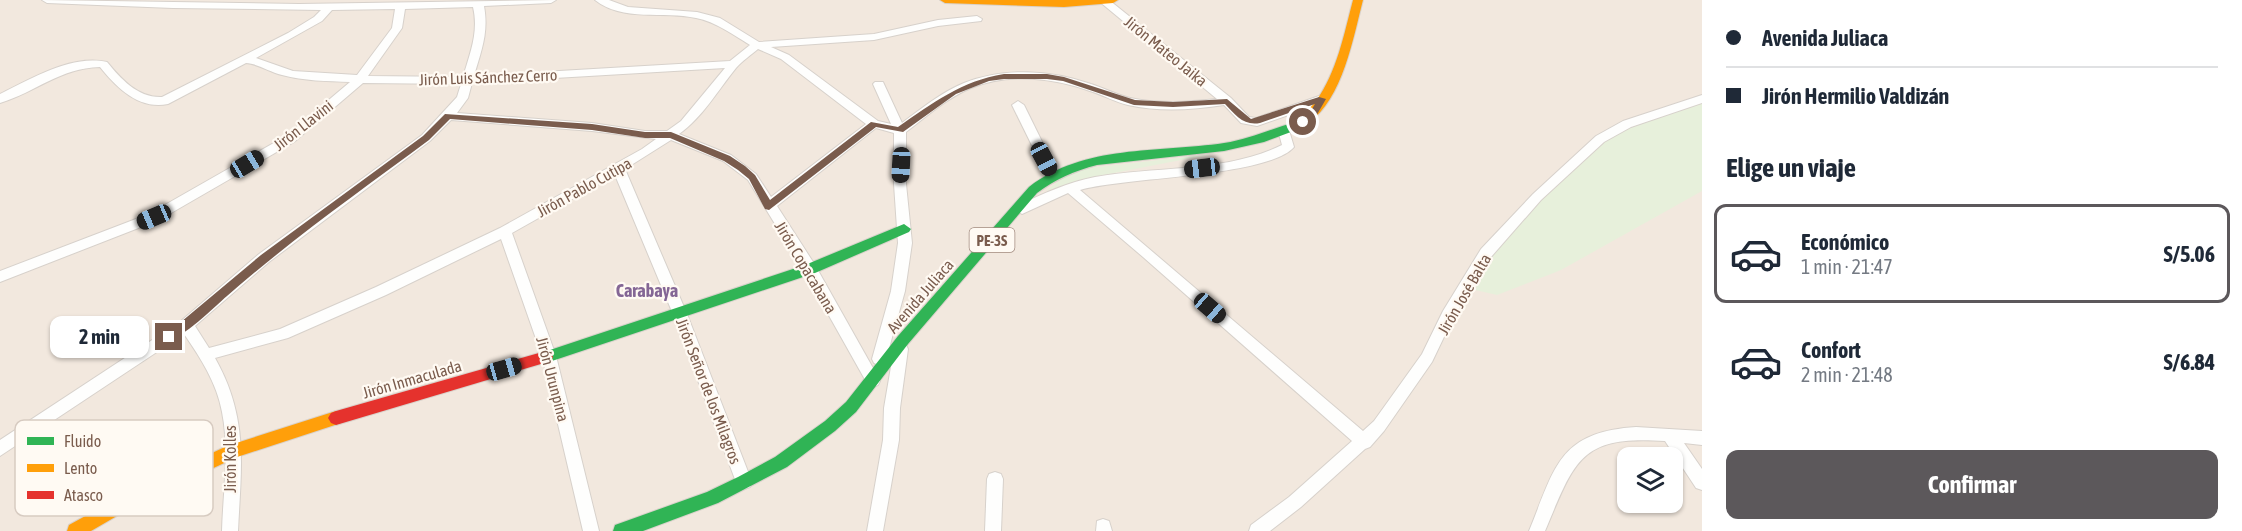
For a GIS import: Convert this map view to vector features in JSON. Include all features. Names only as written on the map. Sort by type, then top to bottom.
[{"type":"main road","points":[[945,0],[1055,4],[1109,1]]},
{"type":"main road","name":"Avenida Juliaca","points":[[621,531],[712,498],[781,462],[807,444],[851,407],[903,340],[1017,211],[1031,191],[1053,176],[1089,163],[1229,147],[1264,138],[1312,116],[1335,76],[1358,0]]},
{"type":"main road","name":"Jirón Inmaculada","points":[[213,461],[233,451],[391,401],[549,356],[680,314],[810,269],[904,229]]},
{"type":"main road","name":"Jirón Inmaculada","points":[[75,531],[102,516]]},
{"type":"street","points":[[47,0],[238,7],[329,7],[551,0]]},
{"type":"street","points":[[600,0],[627,10],[706,16],[716,20],[757,45],[785,57],[874,124],[900,130],[953,93],[988,79],[1004,76],[1047,76],[1064,79],[1134,102],[1173,105],[1227,101]]},
{"type":"street","name":"Jirón Mateo Jaika","points":[[1109,1],[1227,101],[1245,120],[1257,122],[1322,99]]},
{"type":"street","points":[[44,420],[186,325],[264,258],[426,138],[462,98],[481,32],[480,2]]},
{"type":"street","name":"Jirón Llavini","points":[[0,277],[154,217],[290,139],[360,80],[396,28],[401,5]]},
{"type":"street","points":[[0,99],[66,69],[81,65],[103,64],[116,80],[143,99],[155,102],[171,98],[308,26],[323,15],[329,7]]},
{"type":"street","points":[[757,45],[874,37],[938,23],[977,19]]},
{"type":"street","name":"Jirón Pablo Cutipa","points":[[207,354],[283,334],[381,291],[505,231],[646,152],[671,135],[697,112],[733,64],[757,45]]},
{"type":"street","name":"Jirón Luis Sánchez Cerro","points":[[246,60],[262,61],[287,73],[360,80],[467,81],[733,64]]},
{"type":"street","points":[[873,381],[898,291],[906,243],[900,184],[900,130],[879,84]]},
{"type":"street","points":[[0,88],[14,93]]},
{"type":"street","name":"Jirón José Balta","points":[[1257,531],[1295,502],[1348,453],[1364,442],[1379,426],[1412,382],[1440,335],[1448,315],[1468,280],[1486,253],[1538,196],[1600,139],[1627,124],[1702,99]]},
{"type":"street","points":[[1018,105],[1053,176]]},
{"type":"street","name":"Jirón Copacabana","points":[[448,116],[592,127],[645,135],[671,135],[727,158],[752,177],[810,269],[873,381]]},
{"type":"street","points":[[769,206],[874,124]]},
{"type":"street","points":[[1017,211],[1052,194],[1101,180],[1256,159],[1288,147],[1284,130]]},
{"type":"street","name":"Jirón Señor de los Milagros","points":[[618,167],[680,314],[744,482]]},
{"type":"street","points":[[1070,188],[1148,253],[1364,442]]},
{"type":"street","name":"Jirón Urunpina","points":[[505,231],[549,356],[591,531]]},
{"type":"street","name":"Jirón Kolles","points":[[186,325],[207,354],[230,410],[233,451],[230,531]]},
{"type":"street","points":[[875,531],[891,440],[892,408],[903,340]]},
{"type":"street","points":[[1669,434],[1702,483]]},
{"type":"street","points":[[1537,531],[1566,467],[1577,452],[1590,442],[1607,436],[1669,434],[1702,438]]},
{"type":"street","points":[[0,449],[15,439]]},
{"type":"street","points":[[993,531],[995,479]]},
{"type":"shaded area","points":[[0,0],[1702,0],[1702,531],[0,531]]},
{"type":"green space","points":[[1702,96],[1702,191],[1561,270],[1497,295],[1458,286],[1486,246],[1595,138]]},
{"type":"green space","points":[[1212,154],[1083,179],[1046,191],[1073,170]]},
{"type":"traffic: fast","points":[[621,531],[712,498],[744,482],[781,462],[830,426],[851,407],[903,340],[1033,190],[1050,177],[1072,167],[1097,160],[1224,147],[1260,139],[1295,126]]},
{"type":"traffic: fast","points":[[546,357],[810,269],[904,229]]},
{"type":"traffic: slow","points":[[945,0],[1064,4],[1113,0]]},
{"type":"traffic: slow","points":[[1295,126],[1309,117],[1330,88],[1344,52],[1358,0]]},
{"type":"traffic: slow","points":[[213,460],[233,451],[336,418]]},
{"type":"traffic: slow","points":[[75,531],[101,516]]},
{"type":"traffic: jam","points":[[336,418],[546,357]]},
{"type":"district","name":"Carabaya","points":[[647,290]]},
{"type":"route","points":[[169,337],[264,258],[426,138],[448,116],[592,127],[645,135],[671,135],[727,158],[742,168],[752,177],[769,206],[874,124],[900,130],[953,93],[988,79],[1004,76],[1047,76],[1064,79],[1134,102],[1173,105],[1211,104],[1227,101],[1245,120],[1251,122],[1257,122],[1322,99],[1312,116],[1303,122]]}]
